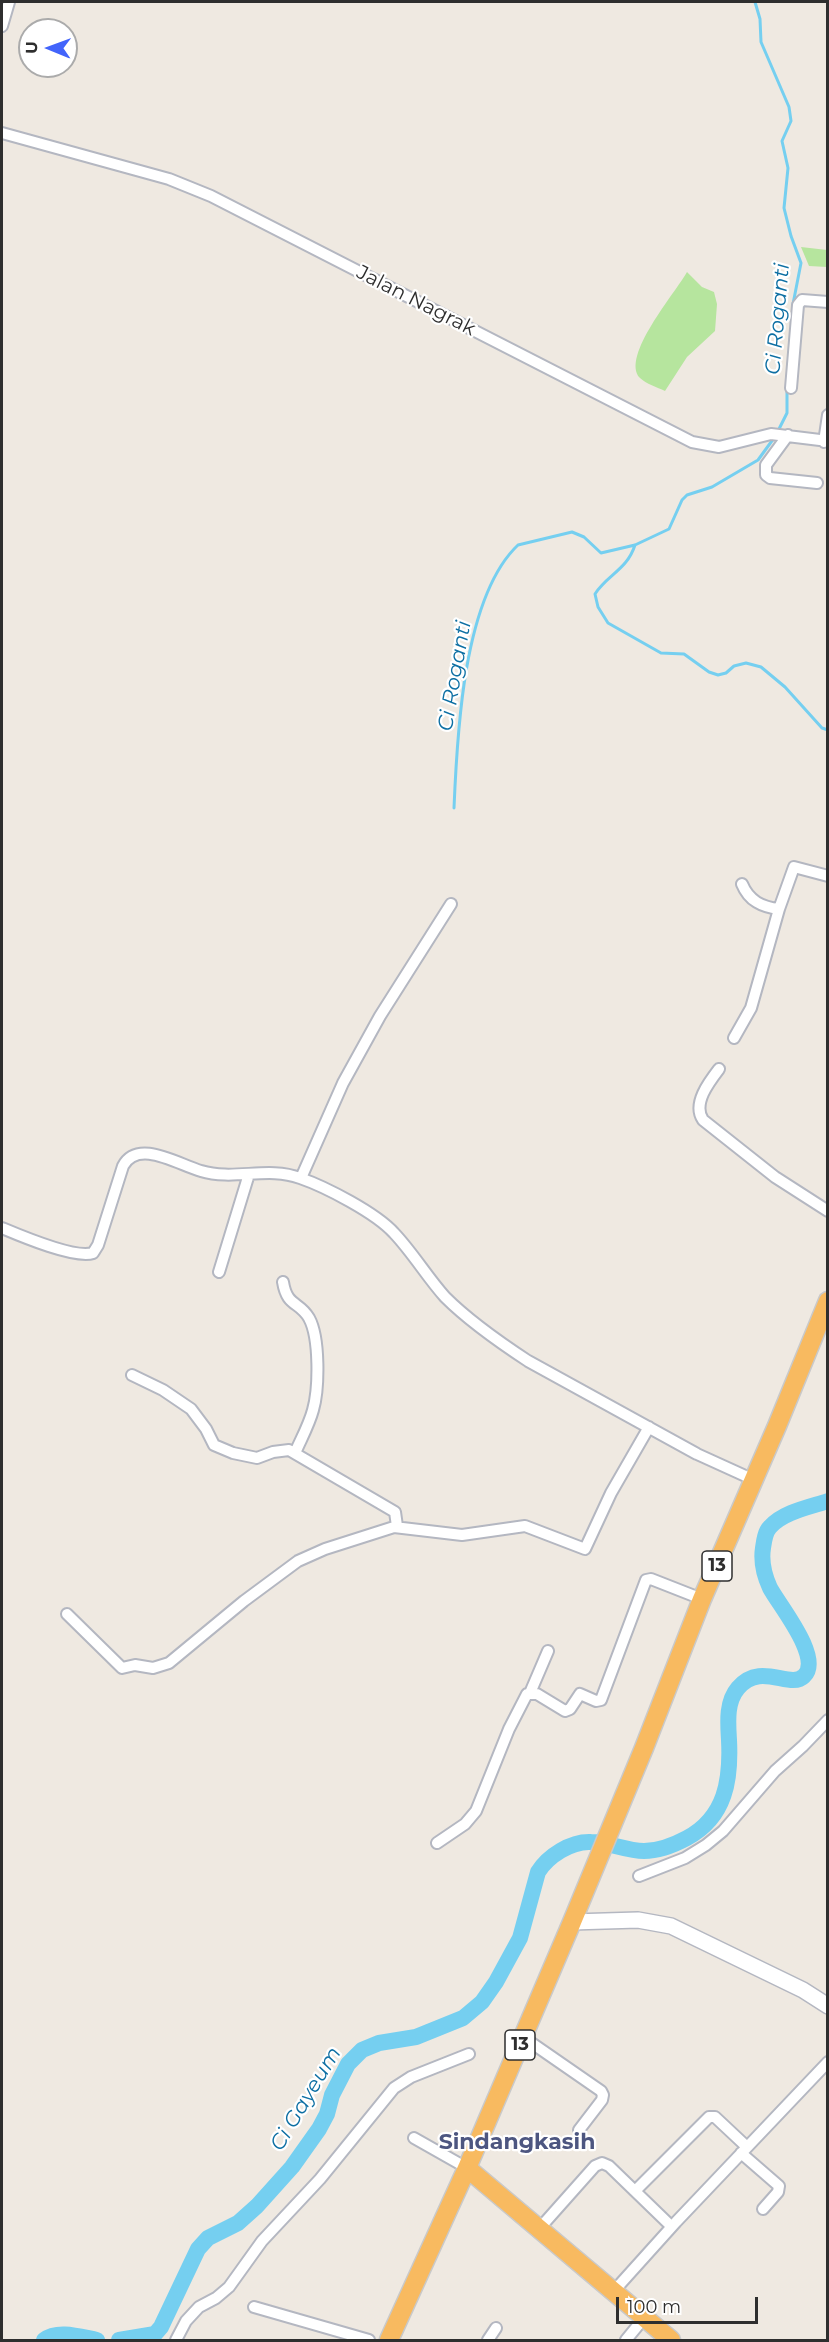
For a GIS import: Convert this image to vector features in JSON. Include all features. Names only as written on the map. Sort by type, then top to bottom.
[{"type":"highway","name":"13","points":[[389,2340],[467,2168],[572,1922],[702,1599],[828,1301]]},
{"type":"highway","points":[[467,2168],[671,2340]]},
{"type":"main road","points":[[572,1922],[638,1920],[671,1926],[803,1990],[827,2006]]},
{"type":"street","points":[[2,26],[9,2]]},
{"type":"street","name":"Jalan Nagrak","points":[[2,133],[169,179],[211,196],[692,442],[719,447],[771,434],[826,441]]},
{"type":"street","points":[[791,388],[798,305],[802,300],[828,302]]},
{"type":"street","points":[[826,441],[828,415]]},
{"type":"street","points":[[788,435],[766,465],[766,475],[770,478],[817,483]]},
{"type":"street","points":[[734,1038],[751,1008],[779,909],[794,867],[828,876]]},
{"type":"street","points":[[742,884],[746,892],[757,903],[779,909]]},
{"type":"street","points":[[301,1178],[343,1083],[380,1016],[451,903]]},
{"type":"street","points":[[719,1069],[704,1092],[699,1113],[703,1120],[775,1177],[828,1211]]},
{"type":"street","points":[[2,1228],[48,1246],[87,1254],[93,1253],[98,1245],[123,1166],[126,1160],[135,1154],[155,1155],[213,1174],[273,1173],[301,1178],[363,1210],[386,1225],[444,1295],[459,1310],[506,1347],[697,1454],[752,1479]]},
{"type":"street","points":[[219,1272],[249,1174]]},
{"type":"street","points":[[283,1282],[286,1297],[306,1313],[311,1321],[315,1340],[315,1398],[308,1424],[295,1453]]},
{"type":"street","points":[[132,1375],[163,1390],[191,1409],[206,1429],[214,1445],[233,1453],[257,1458],[286,1450],[295,1453],[395,1512],[397,1526]]},
{"type":"street","points":[[67,1614],[122,1668],[135,1665],[150,1668],[174,1660],[244,1601],[298,1561],[325,1549],[397,1526],[462,1535],[525,1526],[585,1549],[611,1493],[650,1427]]},
{"type":"street","points":[[530,1693],[537,1694],[565,1711],[570,1709],[580,1694],[600,1701],[647,1579],[702,1599]]},
{"type":"street","points":[[437,1843],[465,1824],[476,1811],[509,1729],[526,1696],[530,1693],[548,1651]]},
{"type":"street","points":[[639,1876],[685,1858],[723,1831],[775,1771],[828,1720]]},
{"type":"street","points":[[523,2037],[601,2091],[602,2100],[579,2130]]},
{"type":"street","points":[[177,2340],[186,2321],[199,2307],[216,2298],[229,2287],[262,2241],[320,2179],[394,2088],[411,2077],[469,2054]]},
{"type":"street","points":[[613,2292],[671,2226],[828,2062]]},
{"type":"street","points":[[635,2191],[709,2117],[715,2117],[779,2186],[779,2190],[763,2209]]},
{"type":"street","points":[[414,2139],[467,2168]]},
{"type":"street","points":[[538,2229],[598,2164],[602,2163],[609,2166],[671,2226]]},
{"type":"street","points":[[254,2307],[369,2340]]},
{"type":"street","points":[[626,2340],[644,2318]]},
{"type":"street","points":[[488,2340],[496,2328]]},
{"type":"green space","points":[[801,247],[827,250],[827,267],[809,266]]},
{"type":"green space","points":[[687,272],[702,287],[714,292],[717,304],[715,331],[687,357],[665,391],[640,378],[636,368],[637,355],[652,325]]},
{"type":"waterway","name":"Ci Roganti","points":[[755,2],[760,19],[761,42],[789,107],[791,121],[782,141],[788,168],[784,208],[801,263],[793,304]]},
{"type":"waterway","name":"Ci Roganti","points":[[787,382],[791,329]]},
{"type":"waterway","name":"Ci Roganti","points":[[778,431],[787,413],[787,388]]},
{"type":"waterway","name":"Ci Roganti","points":[[454,808],[461,706],[474,632],[485,598],[500,568],[518,545],[572,532],[584,537],[601,553],[635,545],[669,529],[682,500],[687,495],[712,487],[758,460],[774,438]]},
{"type":"waterway","points":[[635,545],[627,561],[595,594],[598,607],[608,623],[661,653],[684,654],[709,672],[718,675],[726,673],[734,666],[746,663],[761,667],[785,687],[822,728],[828,730]]},
{"type":"waterway","name":"Ci Gayeum","points":[[119,2340],[155,2334],[161,2327],[198,2249],[208,2238],[238,2223],[257,2206],[292,2167],[319,2129],[327,2114],[332,2095],[348,2064],[362,2050],[379,2043],[416,2037],[463,2018],[482,2002],[496,1982],[520,1938],[538,1872],[548,1860],[568,1847],[583,1842],[598,1842],[637,1851],[661,1849],[687,1838],[710,1819],[718,1808],[727,1783],[729,1713],[734,1694],[747,1680],[765,1676],[798,1679],[804,1676],[808,1668],[808,1657],[798,1632],[766,1578],[762,1558],[766,1534],[770,1527],[782,1517],[828,1501]]},
{"type":"waterway","name":"Ci Gayeum","points":[[44,2340],[63,2334],[97,2340]]},
{"type":"district","name":"Sindangkasih","points":[[517,2143]]}]
